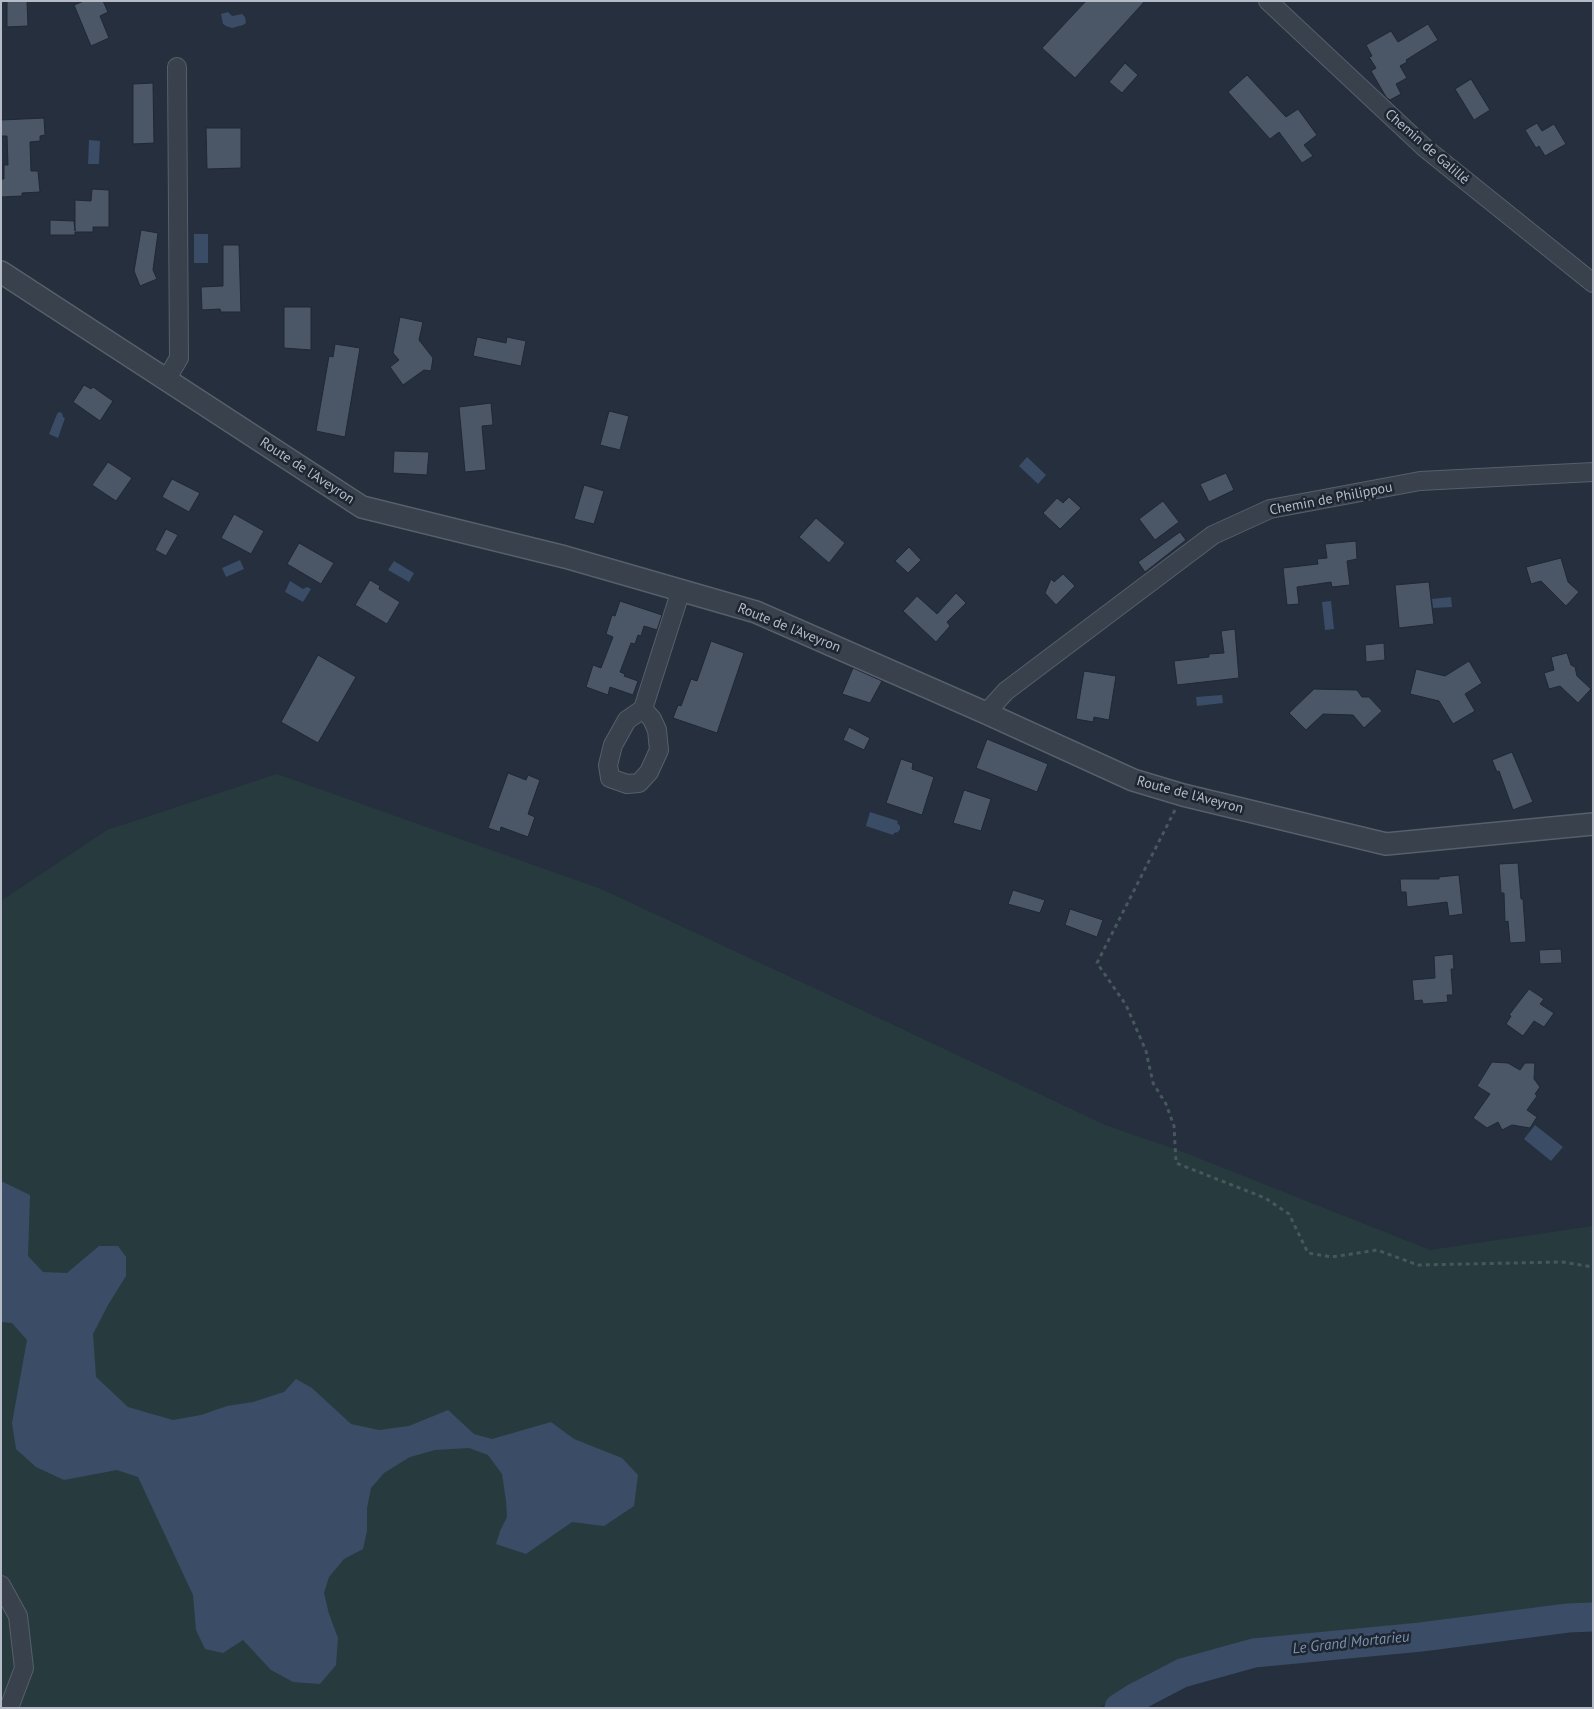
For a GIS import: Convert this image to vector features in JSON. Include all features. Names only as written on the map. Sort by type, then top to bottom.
[{"type":"street","name":"Chemin de Galillé","points":[[1268,1],[1425,148],[1593,284]]},
{"type":"street","points":[[166,380],[179,358],[177,67]]},
{"type":"street","name":"Route de l'Aveyron","points":[[1,272],[362,507],[565,557],[756,612],[1133,780],[1183,795],[1386,844],[1593,824]]},
{"type":"street","name":"Chemin de Philippou","points":[[986,713],[1006,691],[1213,536],[1270,509],[1420,481],[1593,472]]},
{"type":"street","points":[[643,709],[681,590]]},
{"type":"street","points":[[1,1585],[18,1616],[24,1668],[9,1708]]},
{"type":"path","points":[[1183,795],[1097,963],[1126,1006],[1146,1051],[1153,1082],[1166,1104],[1174,1126],[1176,1163],[1265,1198],[1289,1214],[1308,1253],[1332,1257],[1377,1250],[1418,1265],[1562,1262],[1593,1267]]},
{"type":"green space","points":[[277,774],[601,889],[1105,1125],[1183,1152],[1430,1250],[1593,1226],[1593,1605],[1211,1650],[1097,1708],[1,1708],[1,901],[107,830]]},
{"type":"water","points":[[228,12],[232,16],[242,14],[245,17],[246,23],[232,28],[226,26],[223,24],[221,14]]},
{"type":"water","points":[[89,140],[100,141],[99,164],[88,164]]},
{"type":"water","points":[[194,234],[208,234],[208,263],[194,263]]},
{"type":"water","points":[[59,412],[65,418],[58,438],[49,434]]},
{"type":"water","points":[[1027,457],[1046,475],[1038,484],[1019,466]]},
{"type":"water","points":[[240,560],[244,569],[226,577],[222,568]]},
{"type":"water","points":[[394,561],[414,573],[409,582],[388,570]]},
{"type":"water","points":[[290,581],[303,589],[307,587],[311,589],[303,602],[285,592]]},
{"type":"water","points":[[1451,597],[1452,607],[1433,608],[1432,599]]},
{"type":"water","points":[[1331,601],[1334,629],[1325,630],[1322,602]]},
{"type":"water","points":[[1222,695],[1223,703],[1197,706],[1196,697]]},
{"type":"water","points":[[870,812],[898,821],[900,829],[893,835],[866,826]]},
{"type":"water","points":[[1535,1125],[1563,1147],[1551,1161],[1524,1139]]},
{"type":"water","points":[[1,1181],[30,1195],[28,1256],[43,1272],[67,1273],[99,1246],[118,1246],[126,1257],[126,1276],[93,1334],[96,1377],[128,1407],[173,1420],[201,1415],[227,1406],[253,1402],[284,1392],[296,1379],[312,1388],[351,1424],[379,1430],[409,1426],[448,1410],[474,1434],[492,1439],[551,1422],[574,1439],[622,1458],[638,1475],[634,1506],[604,1526],[572,1522],[526,1554],[496,1544],[507,1517],[506,1501],[502,1474],[488,1455],[469,1448],[435,1450],[410,1457],[384,1473],[371,1488],[367,1508],[367,1531],[363,1549],[344,1559],[329,1577],[324,1593],[338,1638],[336,1665],[320,1684],[293,1682],[271,1670],[243,1640],[223,1653],[205,1649],[196,1630],[193,1595],[138,1477],[117,1470],[64,1480],[36,1467],[16,1449],[12,1423],[27,1340],[12,1323],[1,1322]]},
{"type":"building","points":[[7,1],[27,1],[28,26],[7,27]]},
{"type":"building","points":[[84,1],[103,1],[108,12],[100,16],[109,38],[91,46],[74,5]]},
{"type":"building","points":[[1086,1],[1145,1],[1075,78],[1042,48]]},
{"type":"building","points":[[1428,24],[1438,40],[1406,60],[1407,62],[1400,66],[1407,78],[1396,84],[1401,94],[1390,100],[1386,97],[1371,71],[1376,68],[1369,57],[1372,56],[1366,45],[1391,31],[1398,42]]},
{"type":"building","points":[[1125,63],[1138,75],[1122,93],[1109,82]]},
{"type":"building","points":[[1247,75],[1286,117],[1298,109],[1317,135],[1304,145],[1313,156],[1302,163],[1279,132],[1270,139],[1228,92]]},
{"type":"building","points":[[1471,79],[1490,110],[1474,120],[1455,89]]},
{"type":"building","points":[[153,83],[154,143],[133,144],[133,84]]},
{"type":"building","points":[[44,118],[45,135],[40,136],[40,141],[30,142],[31,171],[38,171],[40,192],[22,193],[22,196],[1,197],[1,179],[4,179],[4,165],[8,165],[7,136],[1,136],[1,120]]},
{"type":"building","points":[[1537,123],[1542,131],[1554,124],[1566,144],[1545,156],[1539,146],[1536,148],[1525,130]]},
{"type":"building","points":[[206,128],[241,128],[241,168],[207,169]]},
{"type":"building","points":[[92,189],[109,190],[109,227],[93,227],[93,232],[75,232],[75,235],[50,235],[50,220],[74,221],[75,231],[75,200],[91,201]]},
{"type":"building","points":[[141,230],[158,233],[153,270],[157,279],[140,286],[134,271]]},
{"type":"building","points":[[223,245],[239,245],[241,312],[221,312],[220,309],[202,310],[201,287],[223,286]]},
{"type":"building","points":[[284,307],[311,307],[311,350],[284,348]]},
{"type":"building","points":[[400,317],[423,322],[419,340],[433,358],[431,371],[424,370],[403,385],[390,367],[399,360],[393,353]]},
{"type":"building","points":[[477,337],[506,343],[507,337],[526,341],[521,366],[473,356]]},
{"type":"building","points":[[335,344],[360,348],[345,437],[316,431],[329,356],[333,357]]},
{"type":"building","points":[[84,385],[91,389],[93,387],[113,401],[100,421],[73,402]]},
{"type":"building","points":[[491,403],[493,425],[482,426],[486,470],[465,472],[459,407]]},
{"type":"building","points":[[609,411],[629,416],[620,450],[600,445]]},
{"type":"building","points":[[394,451],[429,452],[427,475],[393,473]]},
{"type":"building","points":[[108,462],[132,478],[116,501],[92,485]]},
{"type":"building","points":[[1226,473],[1234,490],[1209,502],[1200,484]]},
{"type":"building","points":[[172,479],[200,493],[189,512],[162,497]]},
{"type":"building","points":[[584,485],[604,491],[594,524],[574,519]]},
{"type":"building","points":[[1069,497],[1081,508],[1060,529],[1043,513],[1057,498],[1063,503]]},
{"type":"building","points":[[1163,501],[1179,522],[1155,540],[1139,519]]},
{"type":"building","points":[[234,514],[264,531],[251,554],[221,538]]},
{"type":"building","points":[[816,518],[845,543],[829,563],[799,537]]},
{"type":"building","points":[[166,529],[178,535],[166,556],[155,550]]},
{"type":"building","points":[[1180,532],[1186,540],[1145,572],[1138,562]]},
{"type":"building","points":[[1356,541],[1357,559],[1347,561],[1350,585],[1332,587],[1331,582],[1297,587],[1299,604],[1287,605],[1283,568],[1318,564],[1317,559],[1327,558],[1325,544]]},
{"type":"building","points":[[299,543],[334,563],[321,584],[287,564]]},
{"type":"building","points":[[909,547],[921,560],[908,573],[895,561]]},
{"type":"building","points":[[1561,558],[1568,582],[1579,592],[1566,606],[1541,581],[1531,584],[1526,567]]},
{"type":"building","points":[[1063,574],[1075,586],[1056,605],[1045,593],[1051,579],[1054,582]]},
{"type":"building","points":[[370,580],[380,586],[379,589],[400,602],[387,624],[355,605]]},
{"type":"building","points":[[1429,582],[1434,624],[1399,628],[1395,585]]},
{"type":"building","points":[[956,593],[966,603],[947,622],[950,626],[936,642],[903,611],[917,596],[937,614]]},
{"type":"building","points":[[620,601],[662,615],[657,630],[644,626],[641,636],[638,635],[635,644],[631,643],[620,672],[625,674],[624,676],[638,681],[633,695],[610,687],[608,695],[586,687],[593,665],[601,668],[613,637],[606,634],[612,615],[615,616]]},
{"type":"building","points":[[1235,629],[1239,678],[1177,685],[1174,661],[1209,657],[1209,654],[1224,653],[1221,631]]},
{"type":"building","points":[[711,641],[744,653],[717,733],[673,718],[678,705],[681,706],[691,679],[697,681]]},
{"type":"building","points":[[1384,643],[1385,660],[1366,662],[1365,645]]},
{"type":"building","points":[[1567,653],[1571,665],[1575,667],[1577,676],[1591,689],[1578,703],[1560,686],[1549,689],[1544,673],[1554,670],[1551,657]]},
{"type":"building","points":[[318,655],[356,677],[318,743],[281,722]]},
{"type":"building","points":[[1469,661],[1482,683],[1465,694],[1475,711],[1453,724],[1439,701],[1410,694],[1416,669],[1445,676]]},
{"type":"building","points":[[853,668],[882,681],[870,703],[842,694]]},
{"type":"building","points":[[1084,671],[1116,676],[1109,720],[1094,717],[1093,722],[1076,719]]},
{"type":"building","points":[[1314,689],[1357,690],[1362,697],[1369,697],[1382,711],[1364,728],[1353,715],[1323,714],[1306,730],[1289,713]]},
{"type":"building","points":[[849,727],[870,738],[864,750],[843,740]]},
{"type":"building","points":[[987,739],[1048,764],[1037,792],[976,768]]},
{"type":"building","points":[[1512,752],[1533,802],[1513,810],[1499,771],[1497,772],[1492,760]]},
{"type":"building","points":[[901,759],[913,763],[912,769],[934,777],[922,815],[886,803]]},
{"type":"building","points":[[508,773],[526,780],[528,775],[540,780],[528,814],[535,817],[528,837],[501,827],[500,832],[488,828]]},
{"type":"building","points":[[964,790],[991,799],[981,831],[953,823]]},
{"type":"building","points":[[1518,863],[1526,942],[1510,943],[1508,921],[1505,922],[1504,893],[1501,893],[1499,864]]},
{"type":"building","points":[[1459,875],[1463,914],[1449,916],[1447,902],[1407,907],[1406,892],[1401,892],[1400,879],[1439,879],[1439,877]]},
{"type":"building","points":[[1013,890],[1045,900],[1040,913],[1008,904]]},
{"type":"building","points":[[1070,909],[1103,920],[1097,937],[1065,925]]},
{"type":"building","points":[[1561,949],[1562,963],[1540,964],[1539,950]]},
{"type":"building","points":[[1453,954],[1454,969],[1451,969],[1453,995],[1447,995],[1448,1002],[1423,1004],[1422,1000],[1414,1001],[1412,980],[1435,978],[1434,956]]},
{"type":"building","points":[[1529,989],[1544,999],[1540,1004],[1554,1013],[1544,1027],[1534,1021],[1523,1036],[1506,1024],[1511,1016],[1509,1015]]},
{"type":"building","points":[[1492,1062],[1508,1063],[1520,1070],[1525,1063],[1535,1063],[1534,1079],[1540,1087],[1535,1094],[1537,1096],[1527,1110],[1537,1117],[1530,1128],[1512,1125],[1502,1130],[1498,1122],[1487,1128],[1473,1118],[1490,1094],[1477,1086]]},
{"type":"waterway","name":"Le Grand Mortarieu","points":[[1119,1708],[1182,1673],[1254,1653],[1421,1637],[1568,1618],[1593,1617]]}]
